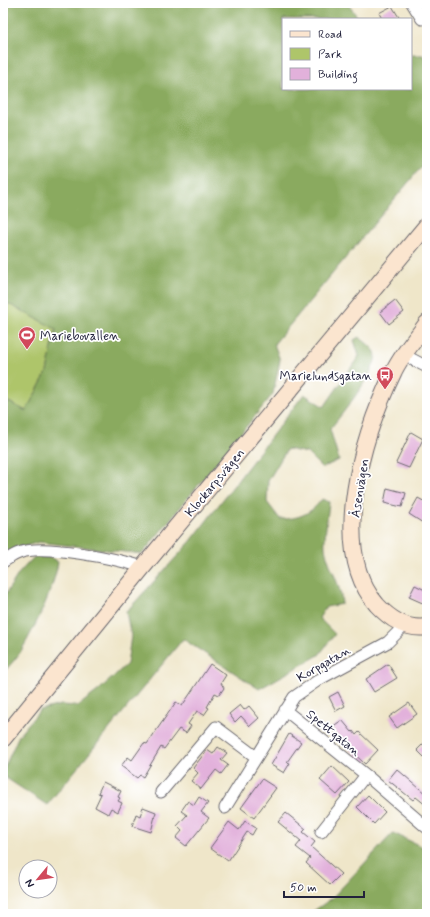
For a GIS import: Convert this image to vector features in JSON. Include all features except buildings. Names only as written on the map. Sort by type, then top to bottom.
[{"type":"street","points":[[412,3],[422,19]]},
{"type":"street","name":"Klockarpsvägen","points":[[3,739],[142,567],[427,226]]},
{"type":"street","name":"Åsenvägen","points":[[404,626],[386,614],[370,596],[361,581],[355,562],[353,534],[358,478],[369,434],[393,371],[427,323]]},
{"type":"street","points":[[404,355],[427,367]]},
{"type":"street","points":[[3,562],[19,552],[47,549],[112,560],[142,567]]},
{"type":"street","points":[[404,626],[427,627]]},
{"type":"street","name":"Korpgatan","points":[[225,808],[294,697],[306,687],[388,642],[404,626]]},
{"type":"street","name":"Spettgatan","points":[[285,710],[366,775],[426,827]]},
{"type":"street","points":[[161,792],[216,726],[256,757]]},
{"type":"street","points":[[321,832],[366,775]]},
{"type":"green space","points":[[3,3],[347,3],[358,18],[282,18],[282,90],[412,90],[412,55],[423,55],[427,60],[427,160],[274,344],[280,360],[273,394],[142,554],[39,542],[3,553],[3,399],[26,411],[47,372],[56,329],[3,301]]},
{"type":"green space","name":"Mariebovallen","points":[[3,301],[56,328],[47,372],[26,411],[3,399]]},
{"type":"green space","points":[[359,337],[374,350],[375,359],[372,368],[359,391],[330,429],[339,460],[322,468],[307,453],[287,449],[268,481],[267,502],[280,519],[304,515],[322,499],[329,502],[325,548],[339,589],[342,604],[326,607],[319,618],[335,634],[319,655],[259,689],[183,639],[47,805],[3,776],[3,771],[19,735],[40,710],[61,705],[78,706],[99,690],[127,664],[131,636],[126,612],[191,541],[304,394],[324,407],[359,356],[354,340]]},
{"type":"green space","points":[[34,557],[50,557],[58,562],[56,573],[48,596],[32,631],[15,660],[3,673],[3,598],[19,573]]},
{"type":"green space","points":[[393,833],[427,849],[427,914],[309,914],[331,899]]},
{"type":"place","name":"Mariebovallen","points":[[27,350]]},
{"type":"place","name":"Marielundsgatan","points":[[385,390]]}]
